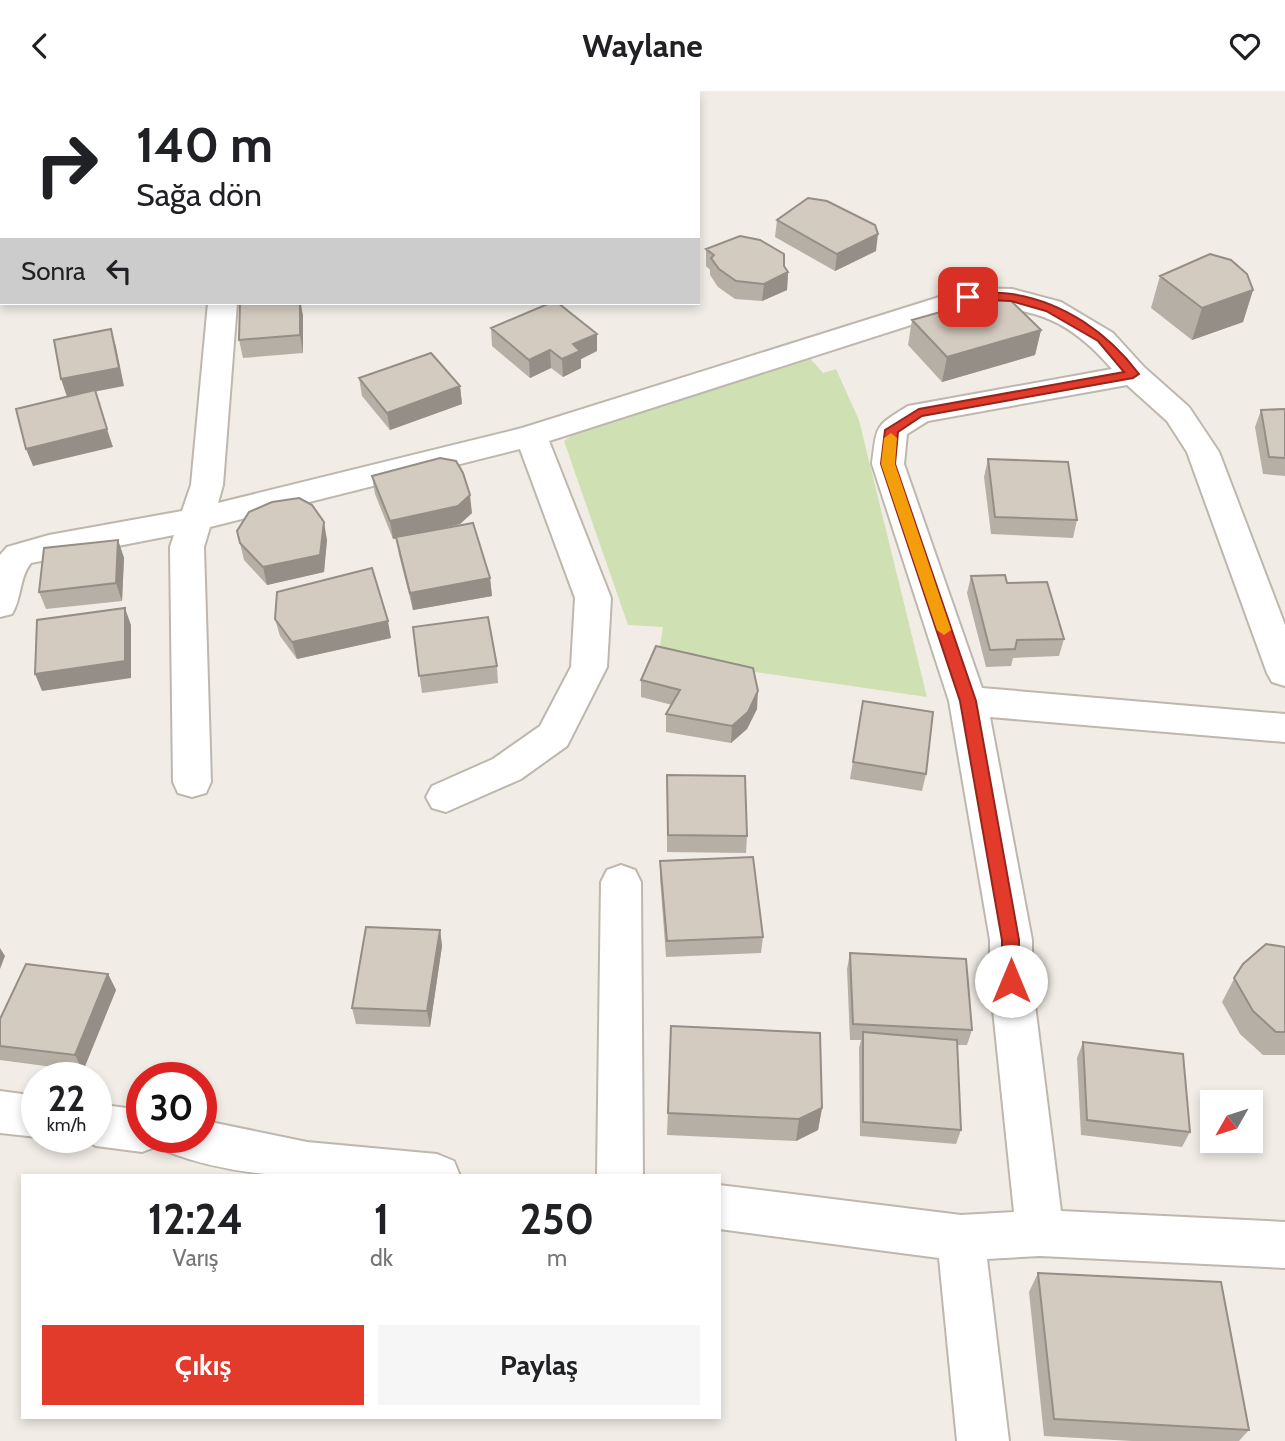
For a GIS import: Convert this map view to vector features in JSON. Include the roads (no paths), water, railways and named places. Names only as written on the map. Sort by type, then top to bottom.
[{"type":"street","points":[[0,605],[8,568],[19,555],[198,519],[531,436],[968,297],[1012,298],[1051,308],[1102,339],[1133,374],[1178,414],[1203,451],[1285,673]]},
{"type":"street","points":[[192,782],[187,547],[207,485],[222,305]]},
{"type":"street","points":[[1040,1233],[1011,981],[1010,940],[968,701],[888,464],[891,430],[919,413],[1133,374]]},
{"type":"street","points":[[446,797],[507,769],[554,736],[589,667],[593,598],[531,436]]},
{"type":"street","points":[[968,701],[1285,728]]},
{"type":"street","points":[[620,1174],[621,882]]},
{"type":"street","points":[[0,1112],[21,1115]]},
{"type":"street","points":[[217,1144],[307,1163],[417,1174]]},
{"type":"street","points":[[721,1207],[961,1238],[1040,1233],[1285,1245]]},
{"type":"street","points":[[961,1238],[983,1441]]}]
